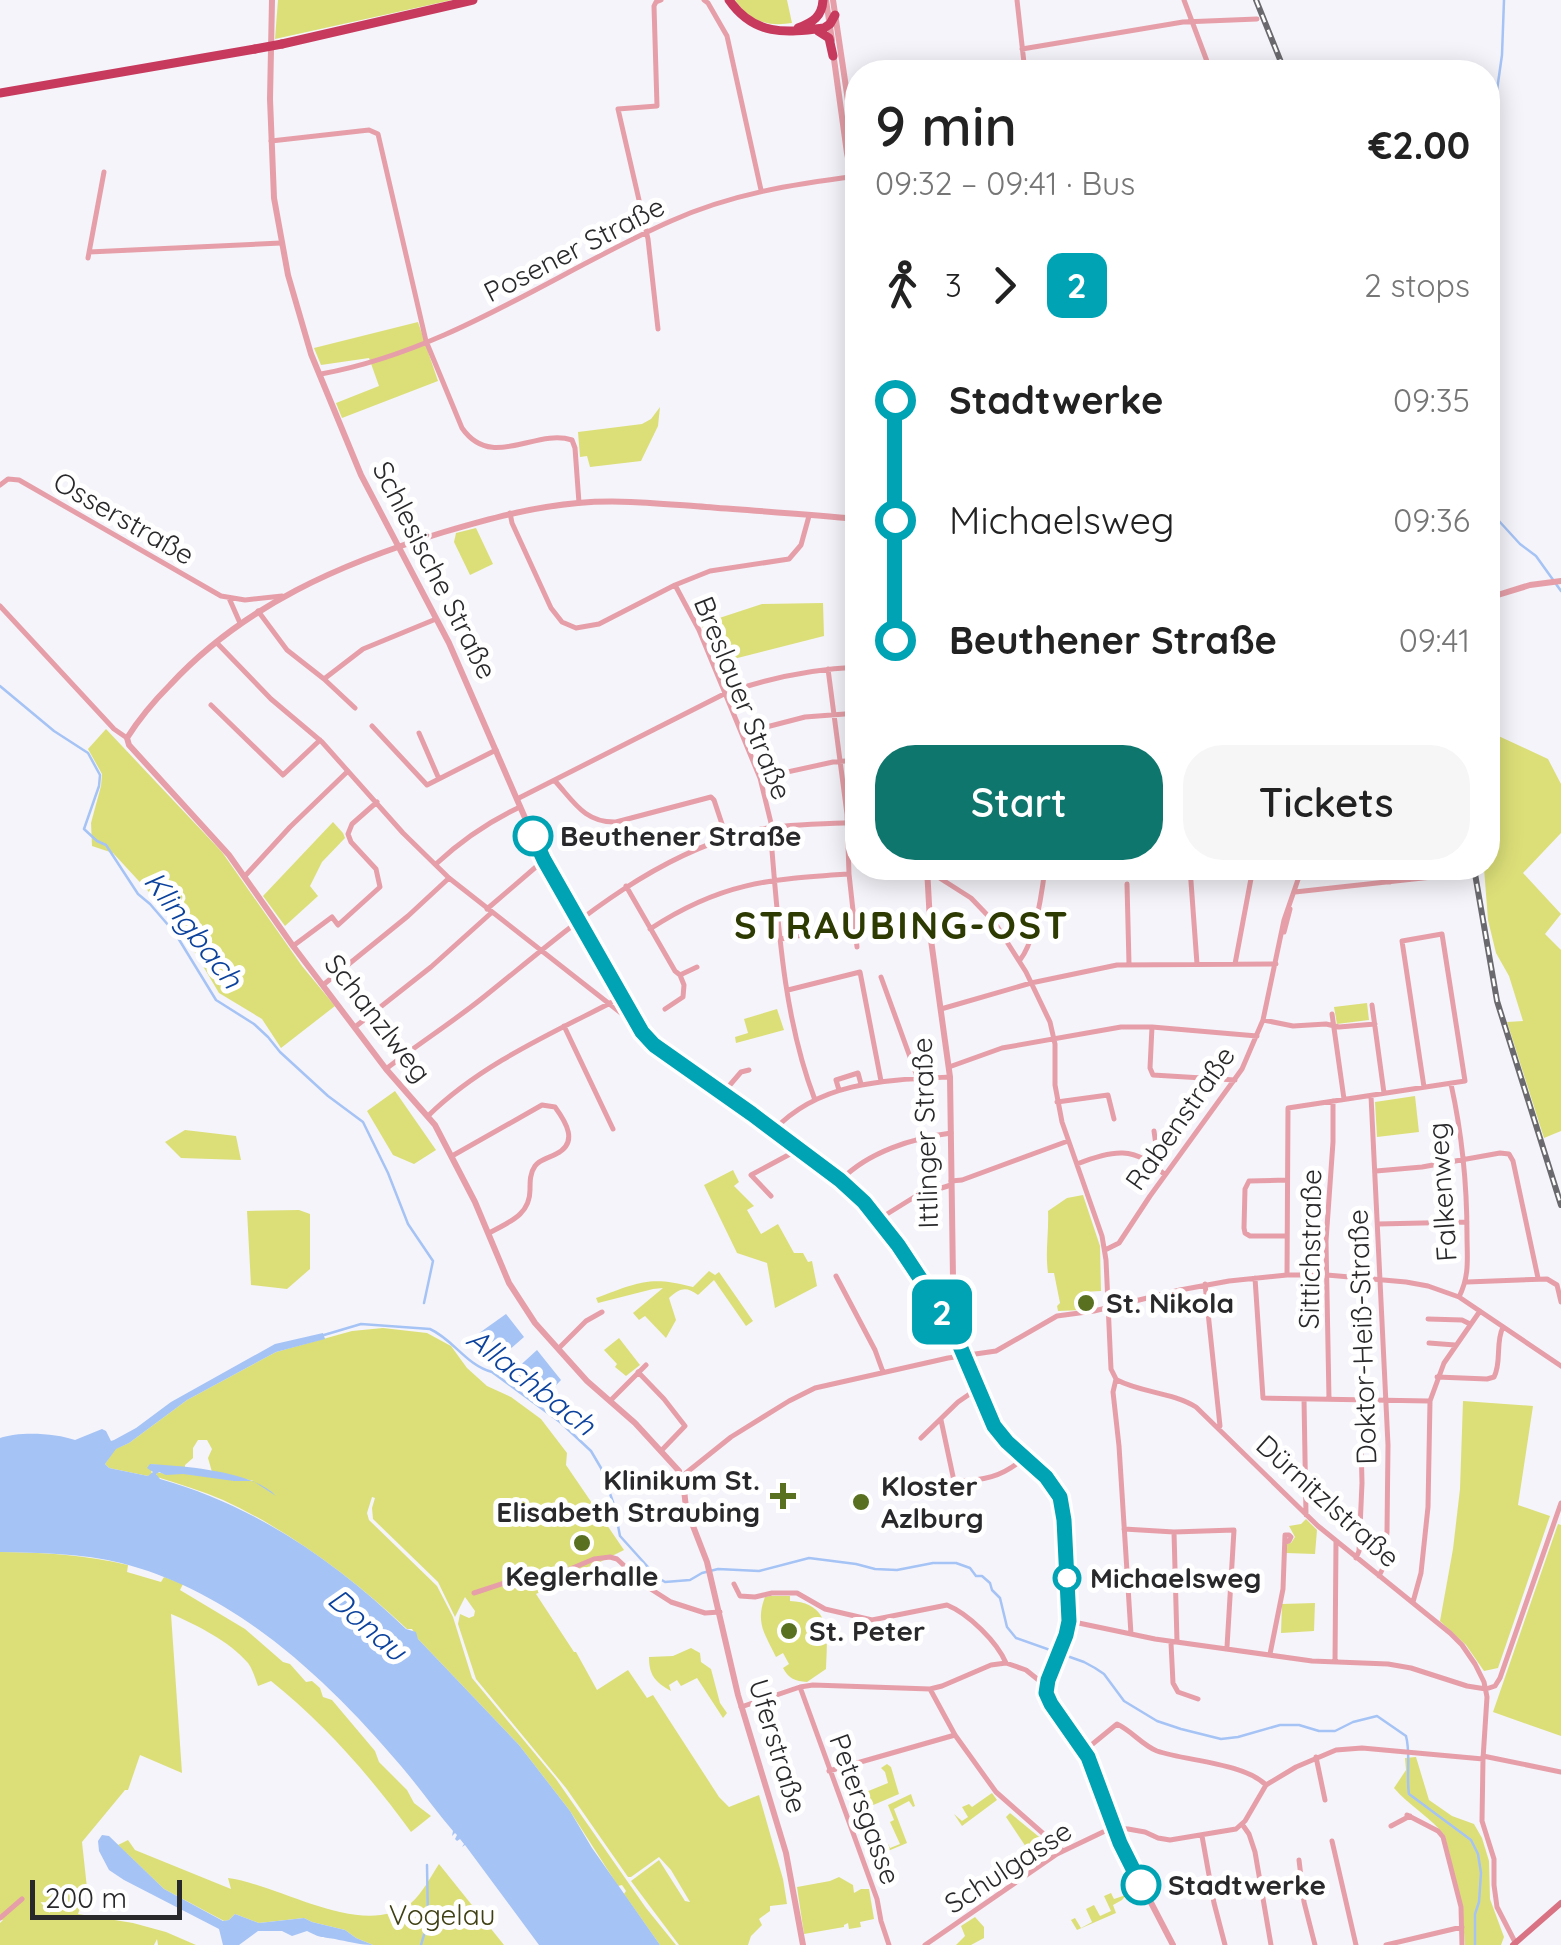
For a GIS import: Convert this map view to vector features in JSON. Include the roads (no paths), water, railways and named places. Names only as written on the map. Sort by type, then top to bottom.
[{"type":"highway","points":[[0,94],[282,44],[472,0]]},
{"type":"highway","points":[[810,27],[827,0]]},
{"type":"highway","points":[[731,2],[748,21],[770,30],[832,22]]},
{"type":"highway","points":[[810,27],[827,35],[833,56]]},
{"type":"main road","points":[[1514,1944],[1561,1903]]},
{"type":"street","name":"Schlesische Straße","points":[[272,0],[269,54],[274,198],[294,300],[318,375],[361,476],[462,670],[544,860],[634,1020],[654,1045],[840,1180],[878,1219],[959,1342]]},
{"type":"street","points":[[658,330],[646,233],[618,109],[658,106],[654,6],[660,0]]},
{"type":"street","points":[[704,0],[727,36],[761,190]]},
{"type":"street","points":[[827,0],[845,95]]},
{"type":"street","points":[[1016,0],[1023,60]]},
{"type":"street","points":[[1184,0],[1206,60]]},
{"type":"street","points":[[1022,49],[1192,22],[1257,19]]},
{"type":"street","points":[[832,22],[833,56],[845,122]]},
{"type":"street","points":[[270,142],[369,130],[378,134],[428,344],[462,428],[476,442],[495,448],[560,438],[572,440],[579,502]]},
{"type":"street","points":[[104,172],[88,255],[281,244]]},
{"type":"street","name":"Posener Straße","points":[[318,375],[428,344],[646,233],[719,202],[761,190],[845,178]]},
{"type":"street","name":"Osserstraße","points":[[0,485],[8,479],[19,480],[229,598],[282,596]]},
{"type":"street","points":[[0,606],[114,730],[127,738],[162,694],[216,642],[258,611],[338,568],[397,547],[510,514],[579,502],[845,518]]},
{"type":"street","points":[[510,514],[551,608],[562,622],[584,628],[675,585],[720,569],[789,558],[801,545],[809,515]]},
{"type":"street","points":[[1500,594],[1561,581]]},
{"type":"street","name":"Breslauer Straße","points":[[675,585],[699,630],[760,778],[771,827],[788,990],[802,1060],[815,1100]]},
{"type":"street","points":[[229,598],[240,624]]},
{"type":"street","points":[[258,611],[287,650],[355,708]]},
{"type":"street","points":[[324,679],[363,649],[436,619]]},
{"type":"street","points":[[216,642],[271,699],[320,740],[449,878],[634,1020]]},
{"type":"street","points":[[436,864],[456,845],[555,780],[726,693],[762,681],[845,668]]},
{"type":"street","points":[[828,669],[845,805]]},
{"type":"street","points":[[211,705],[283,775],[320,740]]},
{"type":"street","points":[[742,734],[789,720],[845,714]]},
{"type":"street","points":[[372,726],[427,785],[496,750]]},
{"type":"street","points":[[419,733],[439,779]]},
{"type":"street","name":"Schanzlweg","points":[[127,738],[129,745],[216,840],[386,1069],[428,1116],[452,1156],[515,1293],[535,1323],[662,1451],[680,1478]]},
{"type":"street","points":[[760,778],[845,761]]},
{"type":"street","points":[[244,876],[348,771]]},
{"type":"street","points":[[555,780],[586,815],[606,822],[711,797],[727,838]]},
{"type":"street","points":[[293,946],[332,917],[338,925],[380,887],[376,869],[350,842],[348,834],[352,824],[377,802]]},
{"type":"street","points":[[386,1069],[626,886],[673,860],[727,838],[771,827],[845,823]]},
{"type":"street","points":[[355,1027],[431,967],[544,860]]},
{"type":"street","points":[[650,928],[672,914],[738,886],[845,874]]},
{"type":"street","points":[[323,985],[449,878]]},
{"type":"street","points":[[851,880],[857,948]]},
{"type":"street","name":"Ittlinger Straße","points":[[928,880],[931,940],[950,1077],[953,1278],[965,1356]]},
{"type":"street","points":[[944,880],[971,898],[995,923],[1032,983],[1054,1038],[1058,1102],[1104,1250],[1131,1634]]},
{"type":"street","points":[[1020,960],[1034,924],[1043,880]]},
{"type":"street","points":[[1191,880],[1197,964]]},
{"type":"street","points":[[1235,964],[1250,880]]},
{"type":"street","name":"Rabenstraße","points":[[1104,1250],[1119,1243],[1162,1172],[1235,1080],[1263,1020],[1284,920],[1298,880]]},
{"type":"street","points":[[1295,892],[1407,880]]},
{"type":"street","points":[[1126,884],[1129,964]]},
{"type":"street","points":[[626,886],[684,985],[683,997],[665,1009]]},
{"type":"street","points":[[781,938],[855,925]]},
{"type":"street","points":[[1287,1275],[1288,1108],[1464,1082],[1442,934],[1402,941],[1424,1087]]},
{"type":"street","points":[[941,1009],[1032,983],[1129,964],[1276,964]]},
{"type":"street","points":[[680,975],[697,967]]},
{"type":"street","points":[[788,990],[860,972],[881,1081]]},
{"type":"street","points":[[881,977],[918,1079]]},
{"type":"street","points":[[428,1116],[466,1082],[622,997]]},
{"type":"street","points":[[1372,1005],[1384,1093]]},
{"type":"street","points":[[1332,1014],[1330,1026],[1344,1099]]},
{"type":"street","points":[[1263,1020],[1293,1026],[1374,1024]]},
{"type":"street","points":[[564,1026],[613,1129]]},
{"type":"street","points":[[949,1067],[1002,1048],[1121,1027],[1257,1036]]},
{"type":"street","points":[[1152,1027],[1153,1075],[1235,1080]]},
{"type":"street","points":[[723,1093],[741,1072],[749,1070]]},
{"type":"street","points":[[774,1130],[815,1100],[838,1090],[881,1081],[950,1077]]},
{"type":"street","name":"Falkenweg","points":[[1451,1084],[1465,1160],[1467,1282],[1459,1297]]},
{"type":"street","points":[[1058,1102],[1108,1094],[1114,1120]]},
{"type":"street","name":"Doktor-Heiß-Straße","points":[[1371,1096],[1387,1400],[1387,1532],[1378,1576]]},
{"type":"street","name":"Sittichstraße","points":[[1329,1399],[1326,1232],[1333,1101]]},
{"type":"street","points":[[452,1156],[542,1105],[555,1107],[568,1130],[569,1142],[564,1150],[534,1168],[526,1209],[489,1233]]},
{"type":"street","name":"Rabenstraße","points":[[1154,1130],[1162,1172]]},
{"type":"street","points":[[840,1180],[865,1160],[921,1138],[951,1132]]},
{"type":"street","points":[[878,1219],[916,1196],[1068,1141]]},
{"type":"street","points":[[771,1196],[750,1175],[792,1153],[796,1147]]},
{"type":"street","points":[[1076,1164],[1106,1153],[1122,1152],[1140,1157],[1162,1172]]},
{"type":"street","points":[[1375,1172],[1500,1153],[1511,1158],[1538,1278]]},
{"type":"street","points":[[1286,1180],[1248,1182],[1244,1228],[1250,1236],[1286,1236]]},
{"type":"street","points":[[1378,1224],[1467,1222]]},
{"type":"street","points":[[680,1478],[732,1437],[804,1393],[834,1382],[996,1350],[1057,1316],[1204,1284],[1327,1275],[1428,1286],[1459,1297],[1560,1365]]},
{"type":"street","points":[[836,1276],[883,1372]]},
{"type":"street","name":"Ittlinger Straße","points":[[938,1306],[950,1293],[953,1278]]},
{"type":"street","points":[[1255,1278],[1264,1398],[1430,1401]]},
{"type":"street","points":[[1467,1282],[1548,1278],[1555,1282],[1561,1302]]},
{"type":"street","points":[[1204,1284],[1220,1429]]},
{"type":"street","points":[[1413,1602],[1421,1573],[1428,1508],[1430,1401],[1455,1345],[1480,1310]]},
{"type":"street","points":[[558,1349],[586,1321],[602,1312]]},
{"type":"street","points":[[1428,1319],[1462,1320],[1470,1324]]},
{"type":"street","points":[[1438,1377],[1494,1377],[1503,1326]]},
{"type":"street","name":"Ittlinger Straße","points":[[959,1342],[1000,1435],[1046,1477],[1061,1502],[1069,1621],[1046,1686]]},
{"type":"street","points":[[1429,1344],[1455,1345]]},
{"type":"street","points":[[610,1401],[646,1365]]},
{"type":"street","points":[[638,1372],[685,1426],[662,1451]]},
{"type":"street","name":"Dürnitzlstraße","points":[[1116,1379],[1188,1402],[1336,1542],[1462,1645],[1486,1689]]},
{"type":"street","points":[[920,1438],[978,1389]]},
{"type":"street","points":[[1304,1399],[1306,1514]]},
{"type":"street","points":[[1356,1558],[1360,1551],[1362,1483],[1360,1399]]},
{"type":"street","points":[[941,1420],[954,1481],[994,1478],[1024,1458]]},
{"type":"street","name":"Uferstraße","points":[[680,1478],[686,1508],[707,1562],[742,1707],[782,1838],[802,1945]]},
{"type":"street","points":[[1069,1621],[1174,1642],[1335,1662],[1388,1664],[1486,1689],[1500,1678],[1561,1503]]},
{"type":"street","points":[[1124,1530],[1234,1530],[1228,1647]]},
{"type":"street","points":[[1174,1532],[1174,1683],[1178,1692],[1198,1699]]},
{"type":"street","points":[[1270,1654],[1282,1596],[1285,1542]]},
{"type":"street","points":[[1335,1662],[1336,1542]]},
{"type":"street","points":[[474,1593],[532,1574],[556,1575],[594,1558],[610,1557],[671,1602],[705,1613],[720,1612]]},
{"type":"street","points":[[734,1584],[740,1596],[797,1593],[825,1609],[872,1620],[947,1606],[973,1622],[1006,1664]]},
{"type":"street","points":[[742,1707],[800,1687],[930,1689],[991,1666],[1006,1664],[1026,1670],[1046,1686],[1051,1704],[1084,1751],[1133,1870],[1173,1945]]},
{"type":"street","name":"Petersgasse","points":[[800,1687],[877,1899],[889,1945]]},
{"type":"street","points":[[930,1689],[954,1735],[996,1792],[1062,1851]]},
{"type":"street","points":[[1486,1689],[1482,1821],[1494,1860],[1498,1907],[1514,1944]]},
{"type":"street","points":[[1084,1751],[1117,1724],[1154,1750],[1212,1763],[1258,1778],[1266,1785]]},
{"type":"street","points":[[829,1771],[954,1735]]},
{"type":"street","points":[[1114,1828],[1142,1831],[1162,1840],[1230,1831],[1242,1824],[1266,1785],[1316,1757],[1346,1749],[1483,1758],[1561,1772]]},
{"type":"street","points":[[1316,1757],[1325,1800]]},
{"type":"street","points":[[1391,1826],[1409,1816],[1443,1837],[1461,1907],[1462,1945]]},
{"type":"street","points":[[1242,1824],[1255,1852],[1271,1945]]},
{"type":"street","name":"Schulgasse","points":[[925,1945],[1062,1851],[1114,1828]]},
{"type":"street","points":[[1202,1836],[1225,1945]]},
{"type":"street","points":[[1332,1840],[1356,1945]]},
{"type":"street","points":[[1299,1860],[1315,1945]]},
{"type":"street","points":[[0,1918],[22,1899]]},
{"type":"street","points":[[1386,1945],[1462,1927]]},
{"type":"water","points":[[506,1314],[524,1337],[499,1359],[475,1336]]},
{"type":"water","name":"Donau","points":[[323,1333],[325,1339],[276,1352],[187,1400],[116,1449],[105,1464],[148,1476],[153,1472],[147,1468],[150,1464],[217,1471],[252,1481],[156,1474],[261,1520],[323,1559],[406,1629],[416,1632],[418,1639],[519,1745],[570,1811],[660,1945],[539,1945],[465,1845],[462,1847],[460,1839],[455,1839],[455,1833],[452,1836],[453,1831],[372,1733],[310,1671],[240,1617],[163,1576],[121,1563],[76,1555],[0,1552],[0,1438],[37,1434],[75,1440],[102,1429],[111,1441],[171,1402],[275,1344]]},
{"type":"water","points":[[537,1350],[561,1380],[544,1398],[514,1371]]},
{"type":"water","points":[[102,1835],[109,1836],[164,1889],[223,1921],[235,1914],[259,1923],[304,1918],[345,1930],[373,1945],[320,1937],[307,1931],[292,1936],[282,1931],[258,1931],[239,1945],[223,1945],[219,1929],[109,1870],[99,1851]]},
{"type":"waterway","points":[[1500,69],[1504,0]]},
{"type":"waterway","points":[[1500,522],[1536,556],[1561,591]]},
{"type":"waterway","name":"Klingbach","points":[[0,686],[54,731],[88,753],[100,775],[84,829],[106,845],[138,894],[175,933],[216,1000],[254,1024],[328,1096],[363,1122],[408,1224],[433,1261],[424,1303]]},
{"type":"waterway","name":"Allachbach","points":[[324,1335],[361,1324],[430,1329],[475,1364],[492,1372],[560,1422],[591,1451],[614,1505],[620,1536],[665,1582],[690,1580],[718,1569],[759,1571],[809,1558],[897,1570],[956,1563],[990,1583],[1000,1598],[1007,1627],[1016,1638],[1095,1668],[1124,1701],[1157,1721],[1221,1739],[1280,1725],[1335,1731],[1377,1716],[1406,1736],[1409,1794],[1471,1840],[1478,1854],[1481,1873],[1475,1945]]},
{"type":"waterway","points":[[421,1945],[428,1921],[427,1865]]},
{"type":"railway","points":[[1256,0],[1280,60]]},
{"type":"railway","points":[[1476,880],[1497,1001],[1561,1205]]},
{"type":"place","name":"Beuthener Straße","points":[[533,836]]},
{"type":"place","name":"St. Nikola","points":[[1086,1303]]},
{"type":"place","name":"Klinikum St. Elisabeth Straubing","points":[[783,1496]]},
{"type":"place","name":"Kloster Azlburg","points":[[861,1502]]},
{"type":"place","name":"Keglerhalle","points":[[582,1543]]},
{"type":"place","name":"Michaelsweg","points":[[1067,1578]]},
{"type":"place","name":"St. Peter","points":[[789,1631]]},
{"type":"place","name":"Stadtwerke","points":[[1141,1885]]},
{"type":"district","name":"STRAUBING-OST","points":[[902,926]]},
{"type":"park label","name":"Vogelau","points":[[442,1915]]}]
